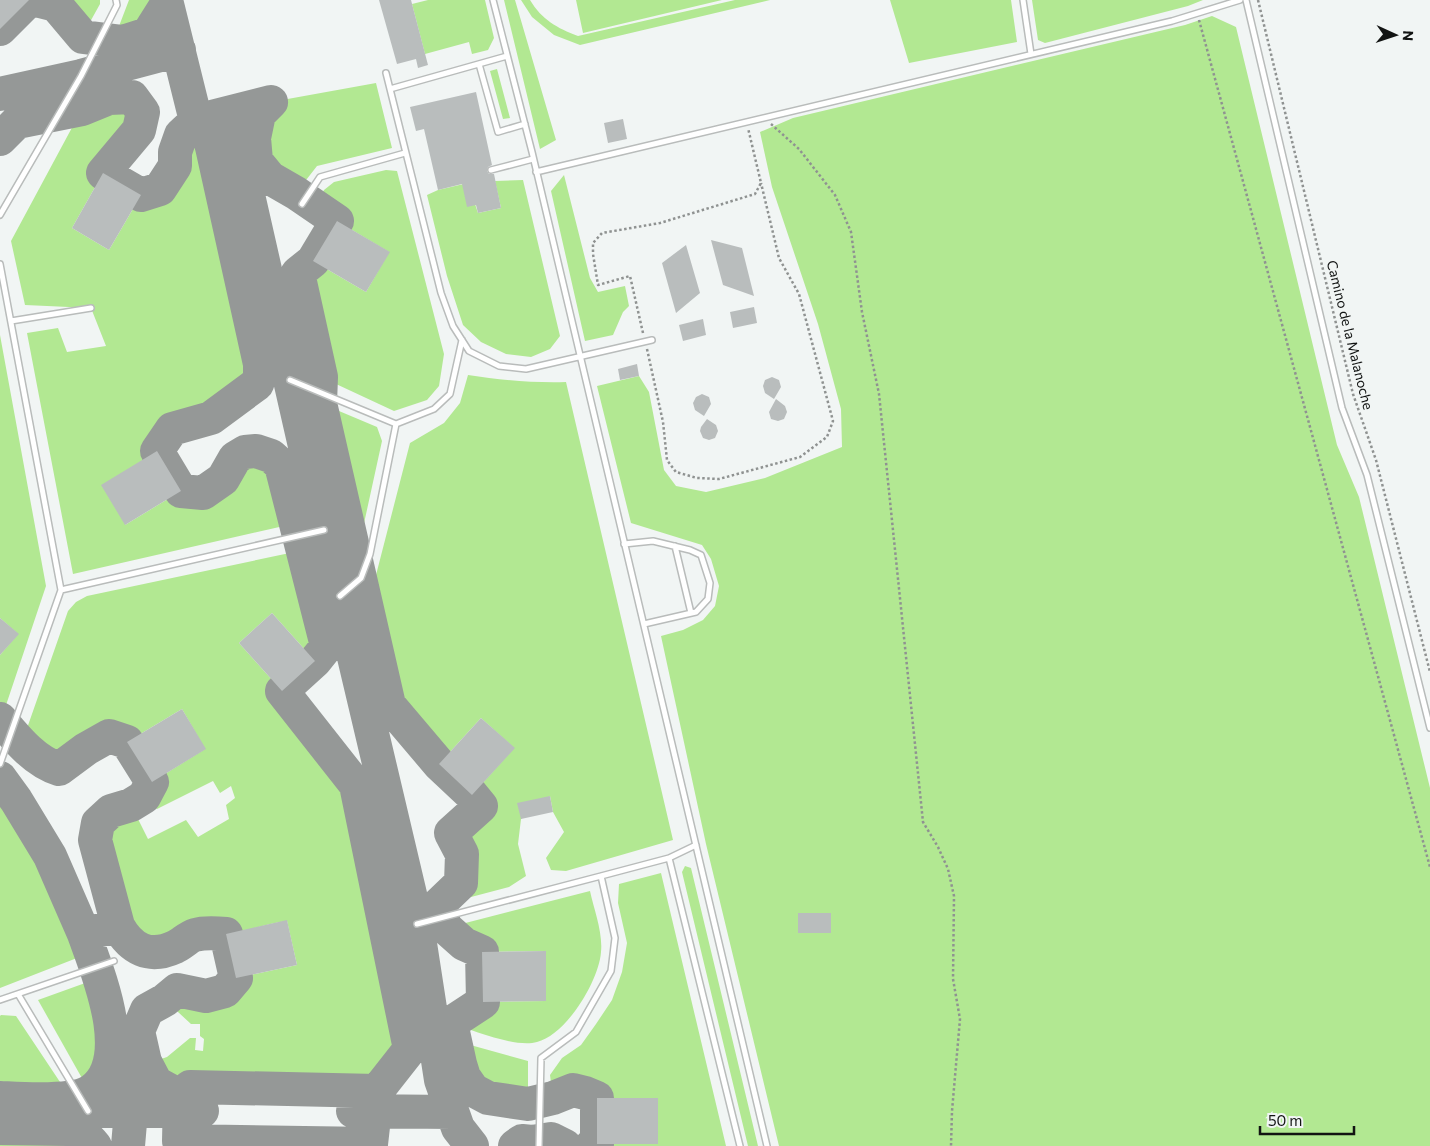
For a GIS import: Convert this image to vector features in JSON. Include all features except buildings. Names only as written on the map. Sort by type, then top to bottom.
[{"type":"lane","points":[[0,215],[81,76],[117,4],[116,0]]},
{"type":"lane","points":[[493,0],[525,124],[767,1146]]},
{"type":"lane","points":[[1023,0],[1031,54]]},
{"type":"lane","points":[[536,172],[1031,54],[1197,13],[1240,0]]},
{"type":"lane","points":[[1246,0],[1342,408],[1367,475],[1430,728]]},
{"type":"lane","points":[[390,90],[507,56]]},
{"type":"lane","points":[[479,64],[498,132],[525,124]]},
{"type":"lane","points":[[386,72],[440,293],[453,326],[470,351],[500,366],[526,369],[652,340]]},
{"type":"lane","points":[[302,204],[320,177],[406,153]]},
{"type":"lane","points":[[491,170],[533,159]]},
{"type":"lane","points":[[0,264],[61,590],[0,764]]},
{"type":"lane","points":[[11,321],[91,308]]},
{"type":"lane","points":[[290,380],[396,424],[434,409],[450,394],[462,340]]},
{"type":"lane","points":[[340,596],[361,578],[370,554],[396,424]]},
{"type":"lane","points":[[61,590],[324,530]]},
{"type":"lane","points":[[624,544],[653,541],[701,555],[710,583],[708,599],[696,612],[644,624]]},
{"type":"lane","points":[[675,546],[691,613]]},
{"type":"lane","points":[[417,924],[669,858],[696,845]]},
{"type":"lane","points":[[669,858],[740,1146]]},
{"type":"lane","points":[[539,1146],[541,1058],[576,1032],[610,971],[615,938],[601,876]]},
{"type":"lane","points":[[0,1000],[114,960]]},
{"type":"lane","points":[[18,994],[88,1111]]},
{"type":"path","name":"Camino de la Malanoche","points":[[1258,0],[1353,394],[1376,460],[1430,672]]},
{"type":"path","points":[[1197,13],[1430,867]]},
{"type":"path","points":[[764,118],[799,149],[835,195],[851,232],[862,312],[879,394],[923,822],[938,847],[948,869],[954,896],[953,979],[960,1019],[951,1146]]},
{"type":"path","points":[[747,122],[779,258],[799,294],[833,421],[828,437],[800,457],[719,479],[697,478],[676,472],[667,460],[663,422],[630,276],[598,285],[593,243],[602,233],[660,223],[755,194],[761,183]]},
{"type":"green space","points":[[42,0],[100,0],[100,4],[85,31],[57,2]]},
{"type":"green space","points":[[129,0],[166,0],[167,4],[148,34],[123,42],[116,34]]},
{"type":"green space","points":[[428,0],[485,0],[494,38],[488,50],[472,54],[469,42],[425,54],[412,4]]},
{"type":"green space","points":[[504,0],[515,0],[556,140],[540,149]]},
{"type":"green space","points":[[521,0],[530,0],[545,18],[563,30],[578,36],[735,0],[770,0],[580,45],[554,35],[532,17]]},
{"type":"green space","points":[[576,0],[722,0],[583,33]]},
{"type":"green space","points":[[890,0],[1011,0],[1017,42],[909,63]]},
{"type":"green space","points":[[1032,0],[1203,0],[1188,6],[1045,43],[1038,40]]},
{"type":"green space","points":[[1212,16],[1236,27],[1337,445],[1359,497],[1430,788],[1430,1146],[779,1146],[706,844],[661,636],[683,630],[703,620],[715,606],[719,586],[711,559],[702,545],[631,523],[597,386],[639,376],[649,392],[664,470],[676,486],[706,492],[765,478],[842,447],[841,409],[818,324],[772,187],[760,132],[793,118],[1185,25]]},
{"type":"green space","points":[[497,69],[510,118],[503,119],[490,71]]},
{"type":"green space","points":[[376,83],[392,148],[317,166],[296,193],[270,178],[256,161],[254,138],[259,114],[271,102]]},
{"type":"green space","points":[[132,97],[143,112],[139,130],[103,173],[72,228],[109,250],[141,195],[168,187],[175,166],[175,152],[181,135],[196,121],[208,132],[212,147],[260,364],[260,375],[257,384],[211,418],[172,429],[157,451],[125,525],[181,491],[203,493],[223,479],[235,458],[245,452],[256,451],[271,456],[281,465],[297,523],[73,574],[27,333],[58,328],[67,352],[106,346],[91,308],[25,305],[11,241],[82,109],[109,98]]},
{"type":"green space","points":[[386,170],[397,171],[444,354],[439,386],[427,400],[394,411],[321,377],[298,273],[313,261],[366,292],[389,252],[316,206],[324,190],[334,182]]},
{"type":"green space","points":[[564,175],[590,278],[598,292],[625,286],[629,306],[623,312],[613,335],[585,341],[551,191]]},
{"type":"green space","points":[[523,180],[560,336],[550,349],[531,357],[506,354],[481,342],[463,325],[447,276],[427,195],[438,190],[468,183],[478,213],[501,208],[495,181]]},
{"type":"green space","points":[[0,335],[46,586],[1,720],[0,655],[18,634],[0,618]]},
{"type":"green space","points":[[468,375],[517,381],[566,382],[673,840],[566,871],[551,870],[546,858],[564,832],[553,812],[550,796],[521,819],[518,844],[526,876],[509,887],[437,906],[461,883],[462,854],[451,833],[481,806],[472,795],[514,748],[481,718],[439,764],[389,705],[367,610],[410,443],[444,423],[460,403]]},
{"type":"green space","points":[[320,403],[377,427],[382,441],[356,560]]},
{"type":"green space","points":[[304,550],[327,646],[315,661],[272,613],[239,643],[282,691],[356,785],[410,1049],[377,1091],[183,1086],[169,1080],[165,1076],[158,1060],[167,1057],[190,1038],[196,1038],[195,1050],[203,1051],[204,1039],[200,1036],[200,1024],[191,1024],[165,1000],[177,990],[206,996],[225,991],[236,978],[297,965],[287,921],[234,933],[195,935],[178,946],[157,952],[142,950],[129,941],[118,926],[98,858],[96,832],[98,823],[104,816],[112,811],[131,805],[148,839],[186,820],[198,837],[229,819],[226,805],[235,798],[231,786],[220,793],[213,781],[157,809],[144,797],[152,782],[205,749],[182,709],[127,742],[109,736],[86,749],[59,769],[46,765],[28,749],[25,734],[68,611],[76,602],[87,596]]},
{"type":"green space","points":[[0,804],[25,841],[51,886],[77,958],[0,988]]},
{"type":"green space","points":[[685,866],[691,868],[758,1146],[748,1146],[682,872]]},
{"type":"green space","points":[[661,873],[726,1146],[591,1146],[597,1144],[658,1144],[658,1099],[597,1098],[573,1090],[553,1098],[550,1075],[562,1058],[581,1045],[612,1000],[622,972],[627,943],[618,903],[619,884]]},
{"type":"green space","points":[[590,891],[601,937],[599,964],[588,991],[559,1029],[537,1042],[517,1043],[451,1023],[483,1002],[546,1001],[545,951],[482,952],[464,944],[446,928]]},
{"type":"green space","points":[[88,982],[96,1024],[96,1047],[91,1067],[83,1080],[38,1000]]},
{"type":"green space","points":[[1,1015],[16,1016],[64,1088],[0,1086]]},
{"type":"green space","points":[[456,1041],[528,1061],[528,1104],[496,1100],[476,1091],[463,1073]]},
{"type":"green space","points":[[0,1140],[57,1140],[74,1146],[0,1146]]},
{"type":"green space","points":[[179,1141],[371,1144],[376,1146],[165,1146]]},
{"type":"taxiway","points":[[0,29],[29,0]]},
{"type":"taxiway","points":[[0,139],[17,122],[82,109],[109,98],[132,97],[143,112],[139,130],[103,173],[141,195],[160,189],[175,166],[175,152],[181,135],[196,121],[167,4],[148,34],[123,42],[83,37],[56,5],[36,0]]},
{"type":"taxiway","points":[[0,94],[81,76],[179,50]]},
{"type":"taxiway","points":[[377,1091],[190,1087],[180,1096],[179,1141],[371,1144],[377,1091],[410,1049],[356,785],[282,691],[315,661],[327,646],[281,465],[271,456],[256,451],[245,452],[235,458],[223,479],[203,493],[181,491],[157,451],[172,429],[211,418],[257,384],[260,375],[260,364],[212,147],[208,132],[196,121],[271,102],[259,114],[254,138],[256,161],[270,178],[337,221],[313,261],[298,273],[321,377],[320,403],[389,705],[439,764],[481,806],[451,833],[462,854],[461,883],[437,906],[446,928],[464,944],[482,952],[483,1002],[451,1023],[460,1064],[464,1077],[473,1090],[488,1098],[528,1104],[553,1098],[573,1090],[597,1098],[597,1144],[591,1146]]},
{"type":"taxiway","points":[[236,142],[324,530],[417,924],[441,1080],[458,1128],[472,1146]]},
{"type":"taxiway","points":[[0,719],[34,755],[59,769],[86,749],[109,736],[127,742],[152,782],[144,797],[131,805],[111,811],[98,823],[95,840],[118,926],[84,934],[50,856],[16,800],[0,778]]},
{"type":"taxiway","points":[[0,1098],[60,1099],[83,1095],[91,1091],[104,1077],[110,1059],[112,1038],[109,1016],[104,993],[84,934],[118,926],[129,941],[142,950],[149,952],[157,952],[175,947],[195,935],[207,933],[226,934],[236,978],[225,991],[206,996],[177,990],[165,1000],[147,1010],[138,1031],[145,1062],[156,1083],[180,1096],[179,1119]]},
{"type":"taxiway","points":[[128,1039],[131,1111],[128,1146]]},
{"type":"taxiway","points":[[58,1111],[202,1111]]},
{"type":"taxiway","points":[[353,1111],[452,1112]]},
{"type":"taxiway","points":[[0,1128],[68,1129],[83,1134],[95,1146]]},
{"type":"taxiway","points":[[515,1146],[522,1141],[532,1142],[551,1139],[565,1146]]}]
